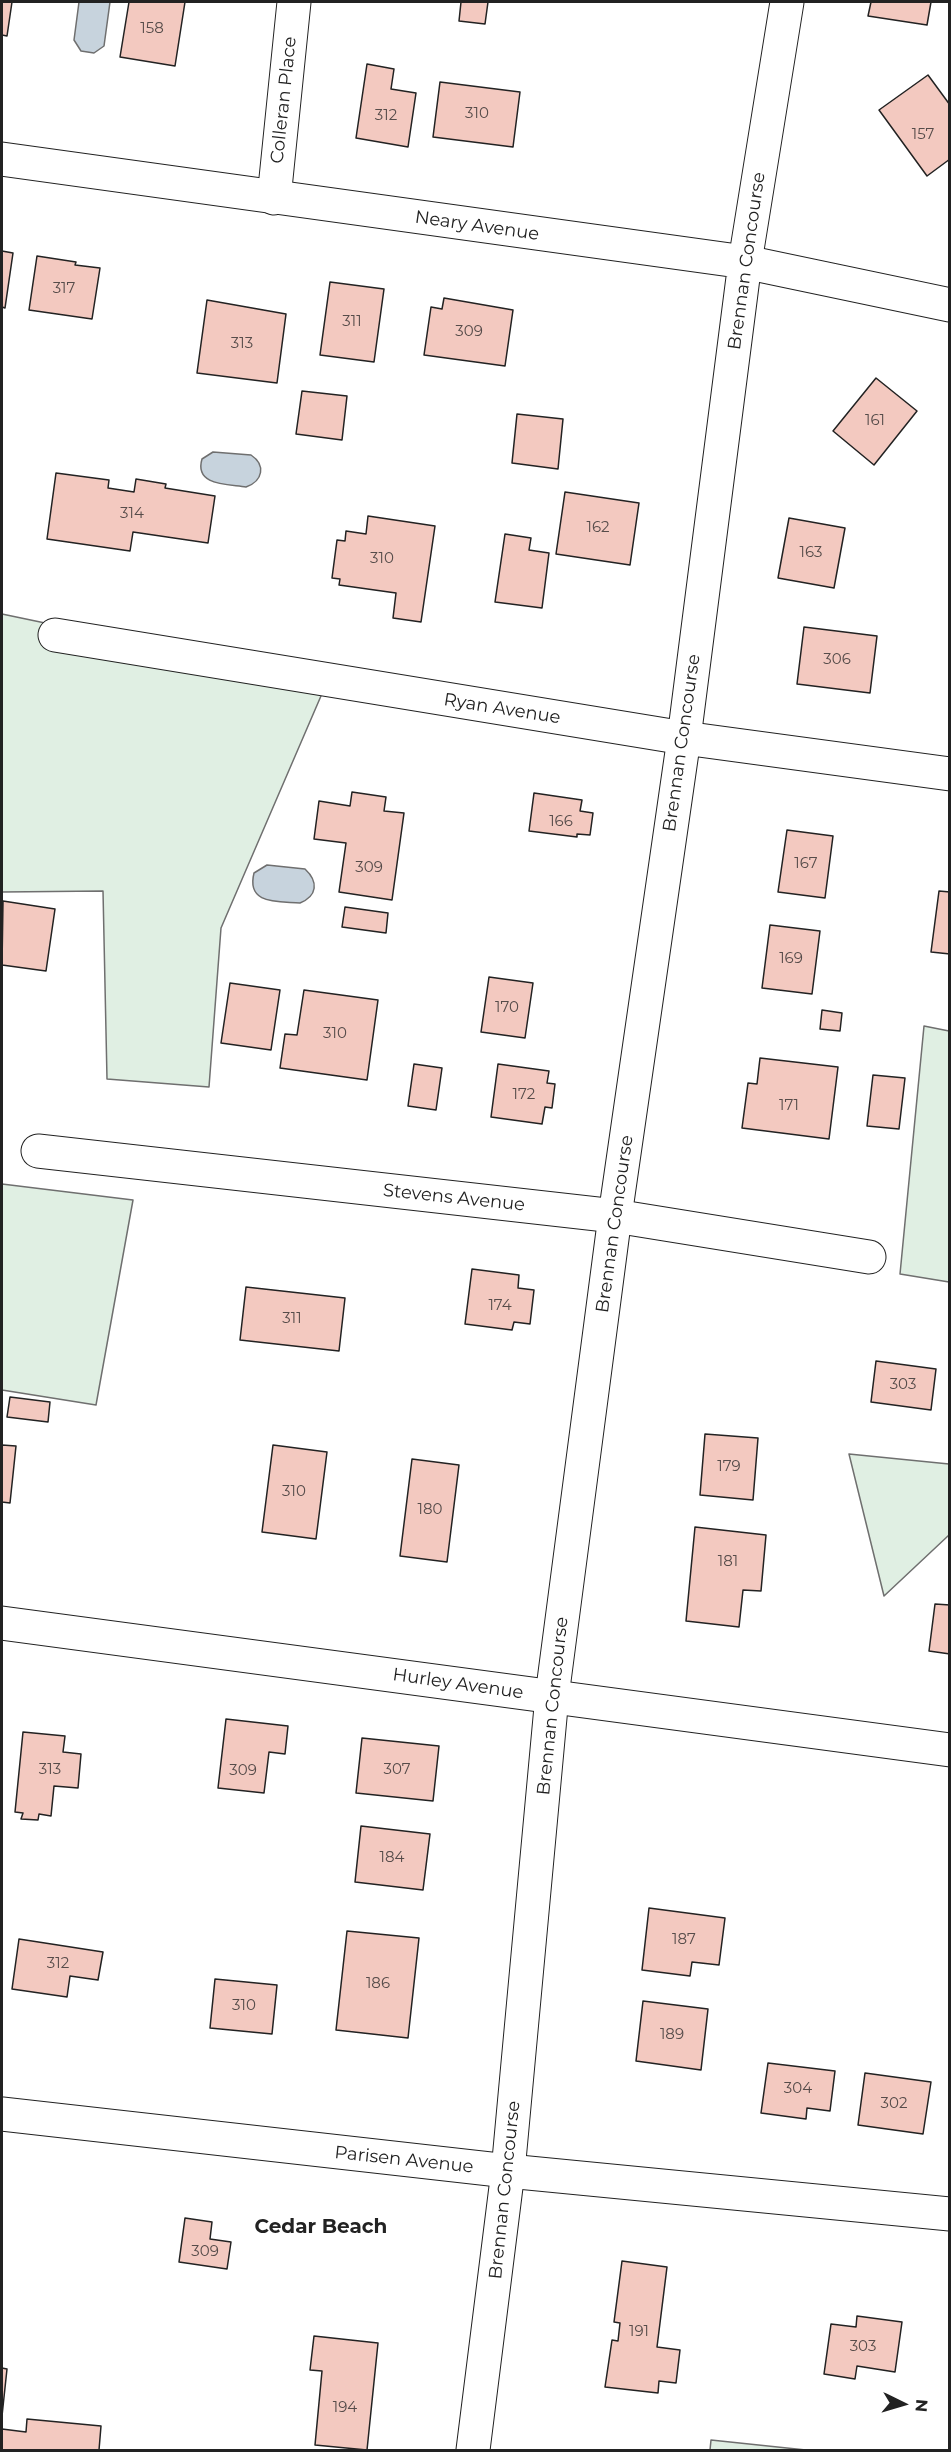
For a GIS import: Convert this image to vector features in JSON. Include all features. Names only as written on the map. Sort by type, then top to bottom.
[{"type":"street","name":"Colleran Place","points":[[274,198],[294,2]]},
{"type":"street","name":"Brennan Concourse","points":[[473,2451],[508,2171],[552,1696],[615,1216],[684,738],[745,262],[787,2]]},
{"type":"street","name":"Neary Avenue","points":[[2,159],[745,262],[950,305]]},
{"type":"street","name":"Ryan Avenue","points":[[56,635],[684,738],[950,774]]},
{"type":"street","name":"Stevens Avenue","points":[[38,1151],[615,1216],[869,1257]]},
{"type":"street","name":"Hurley Avenue","points":[[2,1623],[950,1750]]},
{"type":"street","name":"Parisen Avenue","points":[[2,2114],[508,2171],[950,2214]]},
{"type":"green space","points":[[2,614],[327,682],[221,928],[209,1087],[107,1079],[103,891],[2,892]]},
{"type":"green space","points":[[924,1026],[949,1031],[949,1282],[900,1274]]},
{"type":"green space","points":[[2,1184],[133,1200],[96,1405],[2,1390]]},
{"type":"green space","points":[[849,1454],[949,1464],[949,1535],[884,1596]]},
{"type":"green space","points":[[711,2440],[806,2450],[710,2450]]},
{"type":"shaded area","points":[[79,2],[110,2],[104,46],[94,53],[81,51],[74,40]]},
{"type":"shaded area","points":[[213,452],[251,455],[259,463],[259,477],[246,487],[222,484],[208,479],[201,468],[202,459]]},
{"type":"shaded area","points":[[267,865],[305,869],[313,879],[313,893],[300,903],[274,901],[259,896],[253,883],[254,873]]},
{"type":"building","points":[[2,2],[12,2],[7,36],[2,35]]},
{"type":"building","points":[[129,2],[185,2],[175,66],[120,57]]},
{"type":"building","points":[[461,2],[488,2],[485,24],[459,21]]},
{"type":"building","points":[[871,2],[931,2],[927,25],[868,16]]},
{"type":"building","points":[[367,64],[394,69],[391,89],[416,93],[408,147],[356,138]]},
{"type":"building","points":[[928,75],[950,105],[950,159],[927,176],[879,110]]},
{"type":"building","points":[[440,82],[520,92],[513,147],[433,137]]},
{"type":"building","points":[[2,251],[13,253],[5,308],[2,307]]},
{"type":"building","points":[[37,256],[100,268],[92,319],[29,310]]},
{"type":"building","points":[[330,282],[384,289],[374,362],[320,355]]},
{"type":"building","points":[[444,298],[513,310],[505,366],[424,355],[431,307],[442,309]]},
{"type":"building","points":[[207,300],[286,314],[277,383],[197,373]]},
{"type":"building","points":[[876,378],[917,411],[874,465],[833,431]]},
{"type":"building","points":[[302,391],[347,396],[342,440],[296,434]]},
{"type":"building","points":[[517,414],[563,419],[558,469],[512,463]]},
{"type":"building","points":[[56,473],[109,480],[108,488],[134,492],[136,479],[166,484],[165,488],[215,496],[208,543],[133,532],[130,551],[47,539]]},
{"type":"building","points":[[565,492],[639,503],[630,565],[556,554]]},
{"type":"building","points":[[368,516],[435,526],[421,622],[393,618],[396,593],[339,585],[340,579],[332,578],[337,540],[345,541],[346,531],[366,534]]},
{"type":"building","points":[[789,518],[845,528],[834,588],[778,578]]},
{"type":"building","points":[[505,534],[531,538],[529,550],[549,553],[542,608],[495,602]]},
{"type":"building","points":[[804,627],[877,636],[870,693],[797,684]]},
{"type":"building","points":[[352,792],[386,797],[384,811],[404,813],[392,900],[339,892],[346,843],[314,839],[319,801],[350,806]]},
{"type":"building","points":[[534,793],[582,800],[580,811],[593,813],[590,835],[577,834],[577,837],[529,831]]},
{"type":"building","points":[[787,830],[833,836],[825,898],[778,892]]},
{"type":"building","points":[[939,891],[950,892],[950,954],[931,952]]},
{"type":"building","points":[[3,901],[55,909],[46,971],[2,965]]},
{"type":"building","points":[[345,907],[388,913],[386,933],[342,927]]},
{"type":"building","points":[[770,925],[820,931],[812,994],[762,988]]},
{"type":"building","points":[[489,977],[533,983],[525,1038],[481,1032]]},
{"type":"building","points":[[230,983],[280,990],[271,1050],[221,1043]]},
{"type":"building","points":[[304,990],[378,1000],[367,1080],[280,1068],[285,1034],[297,1035]]},
{"type":"building","points":[[822,1010],[842,1013],[840,1031],[820,1029]]},
{"type":"building","points":[[760,1058],[838,1067],[829,1139],[742,1128],[748,1083],[757,1084]]},
{"type":"building","points":[[414,1064],[442,1068],[436,1110],[408,1106]]},
{"type":"building","points":[[498,1064],[549,1071],[547,1083],[555,1084],[552,1108],[545,1107],[542,1124],[491,1117]]},
{"type":"building","points":[[873,1075],[905,1078],[899,1129],[867,1126]]},
{"type":"building","points":[[472,1269],[519,1275],[518,1288],[534,1290],[530,1324],[514,1322],[512,1330],[465,1324]]},
{"type":"building","points":[[246,1287],[345,1298],[339,1351],[240,1340]]},
{"type":"building","points":[[876,1361],[936,1369],[931,1410],[871,1402]]},
{"type":"building","points":[[10,1397],[50,1402],[48,1422],[7,1417]]},
{"type":"building","points":[[705,1434],[758,1438],[753,1500],[700,1495]]},
{"type":"building","points":[[2,1445],[16,1446],[10,1503],[2,1502]]},
{"type":"building","points":[[273,1445],[327,1452],[316,1539],[262,1532]]},
{"type":"building","points":[[412,1459],[459,1465],[447,1562],[400,1556]]},
{"type":"building","points":[[695,1527],[766,1535],[761,1591],[743,1590],[739,1627],[686,1621]]},
{"type":"building","points":[[935,1604],[950,1605],[950,1654],[929,1651]]},
{"type":"building","points":[[226,1719],[288,1726],[285,1754],[269,1752],[264,1793],[218,1788]]},
{"type":"building","points":[[23,1732],[65,1736],[63,1752],[81,1754],[78,1788],[54,1786],[51,1816],[39,1814],[38,1820],[21,1819],[23,1813],[15,1812]]},
{"type":"building","points":[[362,1738],[439,1746],[433,1801],[356,1793]]},
{"type":"building","points":[[361,1826],[430,1834],[423,1890],[355,1882]]},
{"type":"building","points":[[649,1908],[725,1918],[719,1965],[692,1962],[690,1976],[642,1970]]},
{"type":"building","points":[[347,1931],[419,1938],[408,2038],[336,2030]]},
{"type":"building","points":[[19,1939],[103,1952],[98,1980],[70,1976],[67,1997],[12,1989]]},
{"type":"building","points":[[215,1979],[277,1985],[272,2034],[210,2028]]},
{"type":"building","points":[[643,2001],[708,2009],[701,2070],[636,2061]]},
{"type":"building","points":[[768,2063],[835,2071],[830,2111],[807,2108],[806,2119],[761,2113]]},
{"type":"building","points":[[865,2073],[931,2082],[923,2134],[858,2125]]},
{"type":"building","points":[[185,2218],[212,2222],[210,2239],[231,2242],[227,2269],[179,2262]]},
{"type":"building","points":[[622,2261],[667,2267],[657,2347],[680,2350],[676,2383],[659,2381],[658,2393],[605,2387],[612,2340],[618,2341],[620,2323],[614,2322]]},
{"type":"building","points":[[857,2316],[902,2322],[895,2372],[857,2366],[855,2379],[824,2374],[831,2324],[856,2327]]},
{"type":"building","points":[[314,2336],[378,2343],[367,2450],[315,2445],[322,2371],[310,2370]]},
{"type":"building","points":[[2,2368],[7,2369],[2,2416]]},
{"type":"building","points":[[27,2419],[101,2426],[99,2450],[2,2450],[2,2429],[26,2432]]},
{"type":"district","name":"Cedar Beach","points":[[321,2227]]}]
